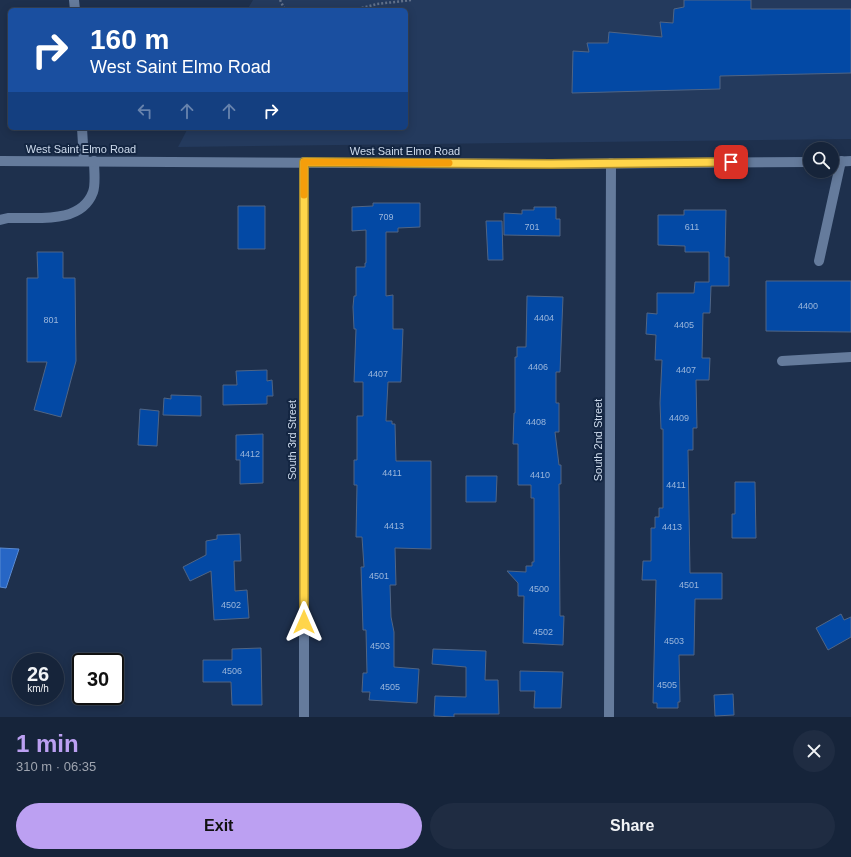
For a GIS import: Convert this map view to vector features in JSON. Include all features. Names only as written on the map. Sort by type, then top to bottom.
[{"type":"street","points":[[0,220],[8,218],[61,217],[79,209],[90,199],[94,191],[82,130]]},
{"type":"street","name":"West Saint Elmo Road","points":[[0,161],[611,163],[803,162]]},
{"type":"street","name":"South 3rd Street","points":[[304,162],[304,717]]},
{"type":"street","points":[[819,261],[841,162]]},
{"type":"street","name":"South 2nd Street","points":[[609,717],[611,163]]},
{"type":"street","points":[[782,361],[851,357]]},
{"type":"path","points":[[362,8],[377,4],[412,0]]},
{"type":"shaded area","points":[[253,0],[851,0],[851,139],[178,147],[187,130],[408,130],[408,8],[248,8]]},
{"type":"water","points":[[0,548],[19,549],[6,588],[0,587]]},
{"type":"building","points":[[684,0],[751,0],[751,9],[851,9],[851,73],[720,76],[720,89],[572,93],[573,51],[589,52],[587,43],[608,43],[609,32],[662,37],[660,22],[673,23],[674,9],[684,7]]},
{"type":"building","points":[[373,203],[420,203],[420,227],[398,228],[398,232],[386,232],[386,296],[393,295],[393,329],[403,329],[401,382],[388,382],[386,421],[392,421],[392,424],[395,424],[396,461],[431,461],[431,549],[395,548],[396,585],[390,585],[391,617],[394,632],[394,667],[419,669],[417,703],[369,700],[370,692],[362,692],[363,673],[367,673],[366,630],[363,630],[361,567],[364,567],[362,537],[356,537],[357,485],[354,485],[354,460],[357,460],[357,416],[363,416],[363,382],[354,382],[356,329],[354,329],[353,307],[354,296],[356,296],[356,267],[365,267],[366,263],[366,230],[352,231],[352,207],[373,206]]},
{"type":"building","points":[[238,206],[265,206],[265,249],[238,249]]},
{"type":"building","points":[[534,207],[556,207],[556,219],[560,219],[560,236],[504,235],[504,213],[522,214],[522,210],[534,210]]},
{"type":"building","points":[[684,210],[726,210],[725,257],[729,257],[729,286],[711,286],[710,313],[703,313],[702,358],[710,358],[709,380],[696,380],[697,428],[693,428],[693,450],[688,450],[690,573],[722,573],[722,599],[695,599],[694,655],[679,655],[680,702],[678,702],[678,708],[657,708],[657,703],[653,703],[656,580],[642,580],[643,561],[651,561],[651,528],[655,528],[655,517],[659,517],[659,508],[663,508],[663,429],[661,429],[660,403],[662,360],[655,360],[656,335],[646,334],[647,313],[657,314],[657,293],[694,293],[695,282],[709,282],[709,252],[685,252],[685,246],[658,245],[658,215],[684,215]]},
{"type":"building","points":[[486,221],[502,221],[503,260],[488,260]]},
{"type":"building","points":[[37,252],[63,252],[63,278],[75,278],[76,361],[61,417],[34,410],[47,362],[27,362],[27,278],[38,278]]},
{"type":"building","points":[[766,281],[851,281],[851,332],[766,331]]},
{"type":"building","points":[[527,296],[563,297],[560,372],[556,372],[556,403],[559,403],[559,432],[555,432],[559,465],[561,465],[561,484],[559,484],[560,616],[564,616],[563,645],[523,643],[524,596],[518,596],[518,583],[507,571],[526,572],[526,566],[532,566],[532,562],[534,562],[534,498],[531,498],[531,485],[518,485],[518,444],[513,444],[515,413],[515,357],[517,357],[517,347],[526,347]]},
{"type":"building","points":[[267,370],[267,381],[272,380],[273,396],[267,396],[267,404],[223,405],[223,385],[237,385],[236,371]]},
{"type":"building","points":[[171,395],[201,396],[201,416],[163,415],[164,398],[171,399]]},
{"type":"building","points":[[140,409],[159,411],[157,446],[138,445]]},
{"type":"building","points":[[263,434],[263,483],[240,484],[240,460],[236,460],[236,435]]},
{"type":"building","points":[[466,476],[497,476],[496,502],[466,502]]},
{"type":"building","points":[[735,482],[755,482],[756,538],[732,538],[732,514],[735,514]]},
{"type":"building","points":[[240,534],[241,561],[234,561],[235,591],[247,590],[249,618],[214,620],[211,571],[190,581],[183,567],[206,555],[206,541],[217,539],[217,535]]},
{"type":"building","points":[[841,614],[844,620],[851,617],[851,637],[828,650],[816,628]]},
{"type":"building","points":[[261,648],[262,705],[232,705],[231,682],[203,682],[203,660],[232,660],[232,649]]},
{"type":"building","points":[[433,649],[486,651],[485,680],[498,680],[499,714],[454,714],[454,717],[434,716],[435,696],[466,697],[466,667],[432,664]]},
{"type":"building","points":[[520,671],[563,672],[561,708],[534,708],[535,691],[520,691]]},
{"type":"building","points":[[733,694],[734,715],[715,716],[714,695]]},
{"type":"slow traffic","points":[[304,195],[304,162],[449,163]]},
{"type":"route","points":[[304,622],[304,162],[551,164],[731,162]]}]
